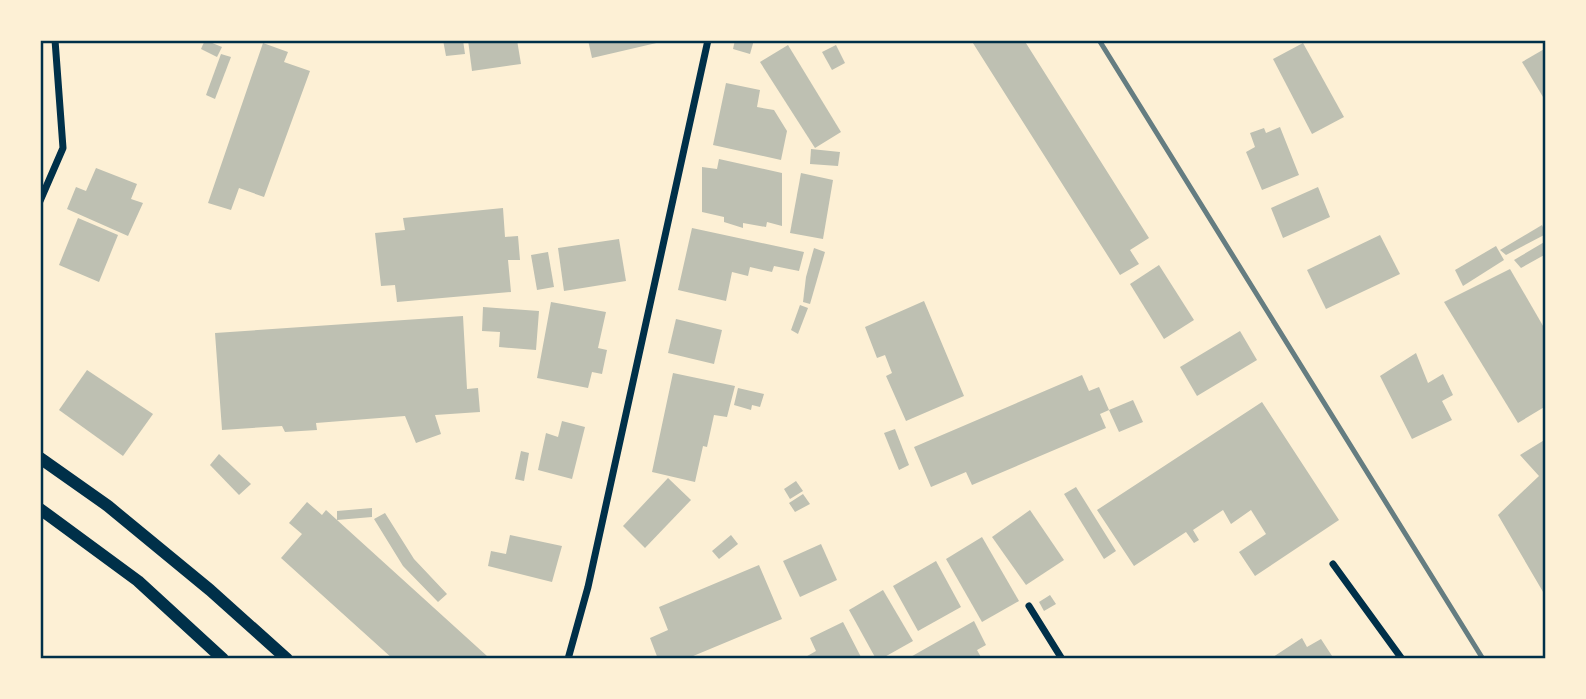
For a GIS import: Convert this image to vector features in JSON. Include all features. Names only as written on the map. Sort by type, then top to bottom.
[{"type":"street","points":[[40,201],[63,148],[55,40]]},
{"type":"street","points":[[568,659],[588,587],[708,40]]},
{"type":"street","points":[[40,458],[108,506],[210,590],[287,659]]},
{"type":"street","points":[[40,509],[138,581],[223,659]]},
{"type":"street","points":[[1333,564],[1402,659]]},
{"type":"street","points":[[1029,607],[1062,659]]},
{"type":"building","points":[[205,40],[222,47],[217,57],[201,49]]},
{"type":"building","points":[[443,40],[463,40],[465,54],[446,56]]},
{"type":"building","points":[[468,40],[517,40],[521,64],[472,71]]},
{"type":"building","points":[[588,40],[665,40],[665,41],[592,58]]},
{"type":"building","points":[[735,40],[754,40],[750,54],[733,49]]},
{"type":"building","points":[[971,40],[1024,40],[1149,238],[1130,250],[1139,264],[1120,275]]},
{"type":"building","points":[[263,43],[288,52],[284,62],[310,71],[264,197],[239,188],[231,210],[208,203]]},
{"type":"building","points":[[1303,43],[1344,117],[1312,134],[1273,59]]},
{"type":"building","points":[[788,45],[841,132],[815,148],[760,62]]},
{"type":"building","points":[[836,45],[845,63],[832,70],[822,52]]},
{"type":"building","points":[[1546,48],[1546,102],[1522,62]]},
{"type":"building","points":[[221,54],[231,57],[215,99],[206,95]]},
{"type":"building","points":[[726,83],[760,90],[757,107],[774,110],[787,131],[781,160],[713,145]]},
{"type":"building","points":[[1280,127],[1299,175],[1262,190],[1246,152],[1255,147],[1250,133],[1264,128],[1266,133]]},
{"type":"building","points":[[811,149],[840,152],[838,166],[810,164]]},
{"type":"building","points":[[719,159],[782,173],[782,226],[767,222],[766,227],[743,223],[743,228],[724,222],[724,217],[702,212],[702,167],[717,169]]},
{"type":"building","points":[[96,168],[137,184],[131,199],[143,203],[128,236],[67,209],[76,187],[86,191]]},
{"type":"building","points":[[801,173],[833,180],[823,239],[790,233]]},
{"type":"building","points":[[1318,187],[1330,217],[1283,238],[1271,208]]},
{"type":"building","points":[[503,208],[505,237],[518,236],[520,260],[508,260],[511,292],[397,302],[395,285],[381,286],[375,233],[405,230],[403,218]]},
{"type":"building","points":[[78,218],[118,235],[99,282],[59,265]]},
{"type":"building","points":[[1542,225],[1546,234],[1506,255],[1500,250]]},
{"type":"building","points":[[692,228],[804,252],[799,271],[774,266],[772,272],[750,267],[748,276],[732,272],[726,301],[678,290]]},
{"type":"building","points":[[1380,235],[1400,274],[1326,309],[1307,270]]},
{"type":"building","points":[[619,239],[626,281],[564,291],[558,248]]},
{"type":"building","points":[[1546,241],[1546,254],[1521,268],[1514,260]]},
{"type":"building","points":[[1496,246],[1504,260],[1463,286],[1455,270]]},
{"type":"building","points":[[814,248],[825,252],[810,304],[803,302]]},
{"type":"building","points":[[548,252],[554,287],[537,290],[531,255]]},
{"type":"building","points":[[1159,265],[1194,320],[1164,339],[1130,284]]},
{"type":"building","points":[[1510,269],[1546,331],[1546,406],[1518,423],[1444,302]]},
{"type":"building","points":[[924,301],[964,396],[906,421],[886,376],[892,373],[885,355],[877,358],[865,327]]},
{"type":"building","points":[[551,302],[606,312],[598,348],[607,350],[602,374],[592,372],[588,388],[537,378]]},
{"type":"building","points":[[800,305],[808,308],[798,334],[791,330]]},
{"type":"building","points":[[483,307],[539,311],[536,350],[499,347],[500,332],[482,331]]},
{"type":"building","points":[[463,316],[467,389],[478,388],[480,412],[435,415],[441,434],[416,443],[405,416],[316,423],[317,430],[285,432],[282,426],[222,430],[215,333]]},
{"type":"building","points":[[676,319],[722,330],[714,364],[668,353]]},
{"type":"building","points":[[1240,331],[1257,360],[1197,396],[1180,367]]},
{"type":"building","points":[[1416,353],[1428,383],[1443,374],[1453,395],[1442,401],[1452,420],[1412,439],[1380,376]]},
{"type":"building","points":[[87,370],[153,414],[123,456],[59,410]]},
{"type":"building","points":[[673,373],[735,386],[727,417],[714,415],[707,447],[703,446],[695,482],[652,472]]},
{"type":"building","points":[[1082,375],[1089,391],[1099,387],[1109,410],[1100,414],[1106,428],[972,485],[966,472],[931,487],[914,447]]},
{"type":"building","points":[[738,388],[764,394],[760,407],[752,405],[751,410],[734,405]]},
{"type":"building","points":[[1133,400],[1143,422],[1119,432],[1109,410]]},
{"type":"building","points":[[1262,402],[1339,520],[1255,576],[1239,552],[1266,534],[1251,510],[1231,524],[1223,510],[1193,530],[1199,540],[1194,543],[1186,532],[1134,566],[1097,510]]},
{"type":"building","points":[[562,421],[585,427],[572,479],[538,470],[546,433],[558,437]]},
{"type":"building","points":[[895,429],[909,465],[899,470],[884,433]]},
{"type":"building","points":[[1546,439],[1546,597],[1498,515],[1539,476],[1520,455]]},
{"type":"building","points":[[521,451],[529,453],[524,481],[515,479]]},
{"type":"building","points":[[219,454],[251,484],[239,495],[210,465]]},
{"type":"building","points":[[668,478],[691,500],[645,548],[623,526]]},
{"type":"building","points":[[796,481],[803,491],[790,499],[784,489]]},
{"type":"building","points":[[1076,487],[1116,551],[1104,559],[1064,494]]},
{"type":"building","points":[[803,494],[810,504],[795,512],[789,503]]},
{"type":"building","points":[[307,502],[322,515],[326,510],[487,656],[485,659],[393,659],[281,558],[302,534],[289,523]]},
{"type":"building","points":[[372,508],[372,517],[337,520],[337,511]]},
{"type":"building","points":[[1030,510],[1064,560],[1026,585],[992,537]]},
{"type":"building","points":[[385,513],[414,559],[447,594],[438,602],[403,566],[374,519]]},
{"type":"building","points":[[510,535],[562,546],[552,582],[488,566],[491,551],[506,554]]},
{"type":"building","points":[[731,535],[738,544],[719,559],[712,551]]},
{"type":"building","points":[[982,537],[1019,601],[982,622],[946,559]]},
{"type":"building","points":[[821,544],[837,580],[800,597],[783,561]]},
{"type":"building","points":[[936,561],[961,607],[918,631],[893,586]]},
{"type":"building","points":[[759,565],[782,619],[686,659],[658,659],[650,638],[668,630],[659,607]]},
{"type":"building","points":[[883,590],[913,641],[881,659],[876,659],[849,610]]},
{"type":"building","points":[[1050,595],[1056,604],[1044,611],[1039,602]]},
{"type":"building","points":[[974,621],[986,645],[977,650],[982,659],[907,659]]},
{"type":"building","points":[[843,622],[862,659],[802,659],[816,651],[810,638]]},
{"type":"building","points":[[1302,638],[1307,647],[1321,639],[1334,659],[1270,659]]},
{"type":"railway","points":[[1099,40],[1483,659]]}]
